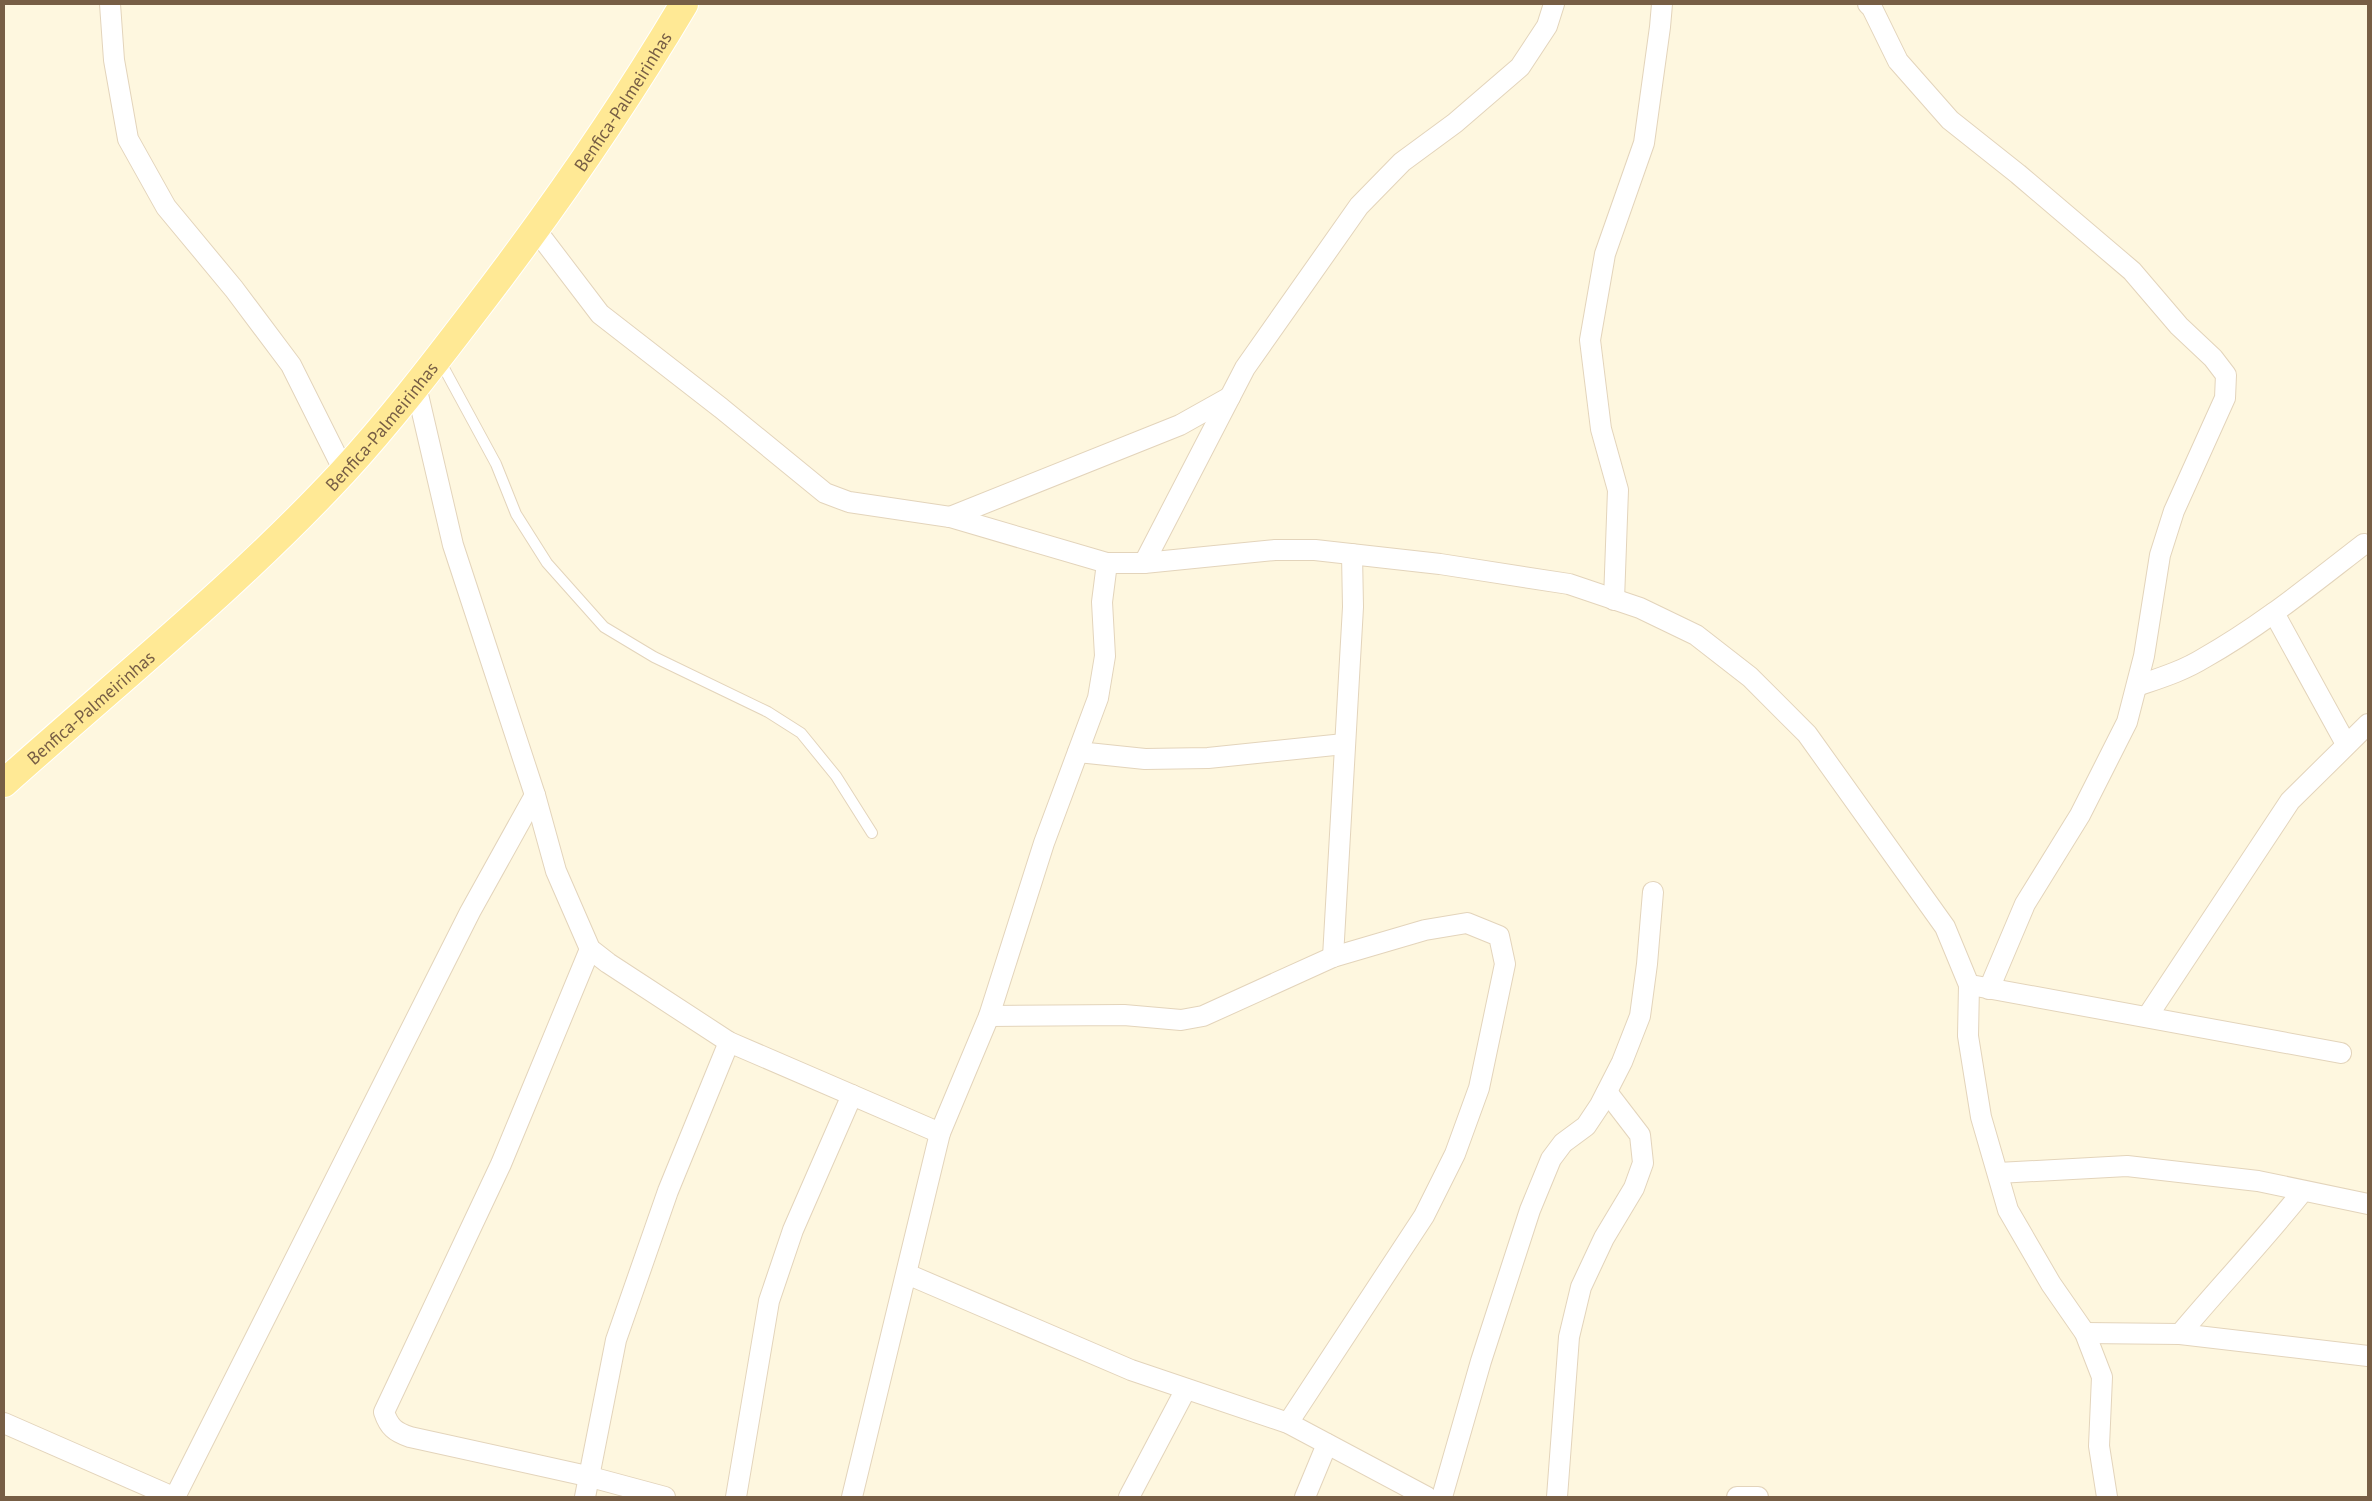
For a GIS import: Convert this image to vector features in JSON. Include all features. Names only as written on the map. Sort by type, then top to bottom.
[{"type":"main road","name":"Benfica-Palmeirinhas","points":[[4,782],[238,574],[344,471],[439,358],[536,230],[620,108],[684,4]]},
{"type":"street","points":[[110,4],[114,60],[128,139],[166,207],[234,288],[291,365],[344,471]]},
{"type":"street","points":[[1144,564],[1245,368],[1359,206],[1402,162],[1455,123],[1520,67],[1548,26],[1554,4]]},
{"type":"street","points":[[1614,600],[1618,490],[1601,429],[1590,340],[1605,254],[1644,142],[1662,4]]},
{"type":"street","points":[[1868,4],[1872,8],[1898,61],[1950,120],[2018,174],[2132,271],[2179,326],[2213,358],[2226,375],[2225,398],[2174,511],[2160,555],[2144,656],[2127,722],[2080,816],[2025,904],[1989,989]]},
{"type":"street","points":[[536,230],[600,314],[721,408],[825,493],[849,502],[950,517],[1107,563],[1144,564],[1275,550],[1315,550],[1440,564],[1569,584],[1640,608],[1696,635],[1750,677],[1806,734],[1945,927],[1969,985],[1968,1036],[1981,1117],[2008,1210],[2051,1284],[2086,1333],[2102,1377],[2099,1446],[2107,1497]]},
{"type":"street","points":[[416,386],[453,545],[534,795],[556,871],[590,948],[608,962],[729,1042],[940,1133]]},
{"type":"street","points":[[950,517],[1180,425],[1230,397]]},
{"type":"street","points":[[2136,686],[2173,673],[2203,659],[2274,613],[2364,544]]},
{"type":"street","points":[[1333,957],[1353,607],[1352,554]]},
{"type":"street","points":[[852,1497],[940,1133],[989,1016],[1044,843],[1098,698],[1104,664],[1102,602],[1107,563]]},
{"type":"street","points":[[2274,613],[2346,744]]},
{"type":"street","points":[[2147,1017],[2290,801],[2368,724]]},
{"type":"street","points":[[1078,752],[1145,759],[1208,758],[1344,744]]},
{"type":"street","points":[[4,1424],[174,1497],[470,912],[534,795]]},
{"type":"street","points":[[1442,1497],[1481,1361],[1530,1210],[1551,1158],[1563,1143],[1586,1126],[1607,1092],[1622,1062],[1640,1016],[1647,964],[1653,892]]},
{"type":"street","points":[[989,1016],[1124,1015],[1181,1020],[1219,1009],[1333,957],[1425,930],[1467,923],[1499,936],[1505,964],[1479,1088],[1455,1154],[1424,1216],[1288,1423]]},
{"type":"street","points":[[590,948],[501,1164],[384,1412],[389,1424],[398,1432],[410,1436],[588,1476],[665,1497]]},
{"type":"street","points":[[1969,985],[2340,1053]]},
{"type":"street","points":[[585,1497],[616,1340],[668,1191],[729,1042]]},
{"type":"street","points":[[1557,1497],[1569,1337],[1581,1286],[1604,1238],[1634,1188],[1643,1163],[1640,1136],[1607,1092]]},
{"type":"street","points":[[736,1497],[769,1301],[793,1230],[852,1095]]},
{"type":"street","points":[[1998,1173],[2127,1166],[2258,1181],[2368,1204]]},
{"type":"street","points":[[2180,1334],[2215,1292],[2258,1247],[2303,1191]]},
{"type":"street","points":[[907,1274],[1131,1370],[1288,1423],[1427,1497]]},
{"type":"street","points":[[2086,1333],[2180,1334],[2368,1356]]},
{"type":"street","points":[[1129,1497],[1186,1388]]},
{"type":"street","points":[[1305,1497],[1327,1444]]},
{"type":"street","points":[[1737,1497],[1758,1497]]},
{"type":"lane","points":[[439,358],[496,464],[516,514],[547,563],[604,628],[654,657],[768,712],[801,733],[836,776],[872,833]]}]
